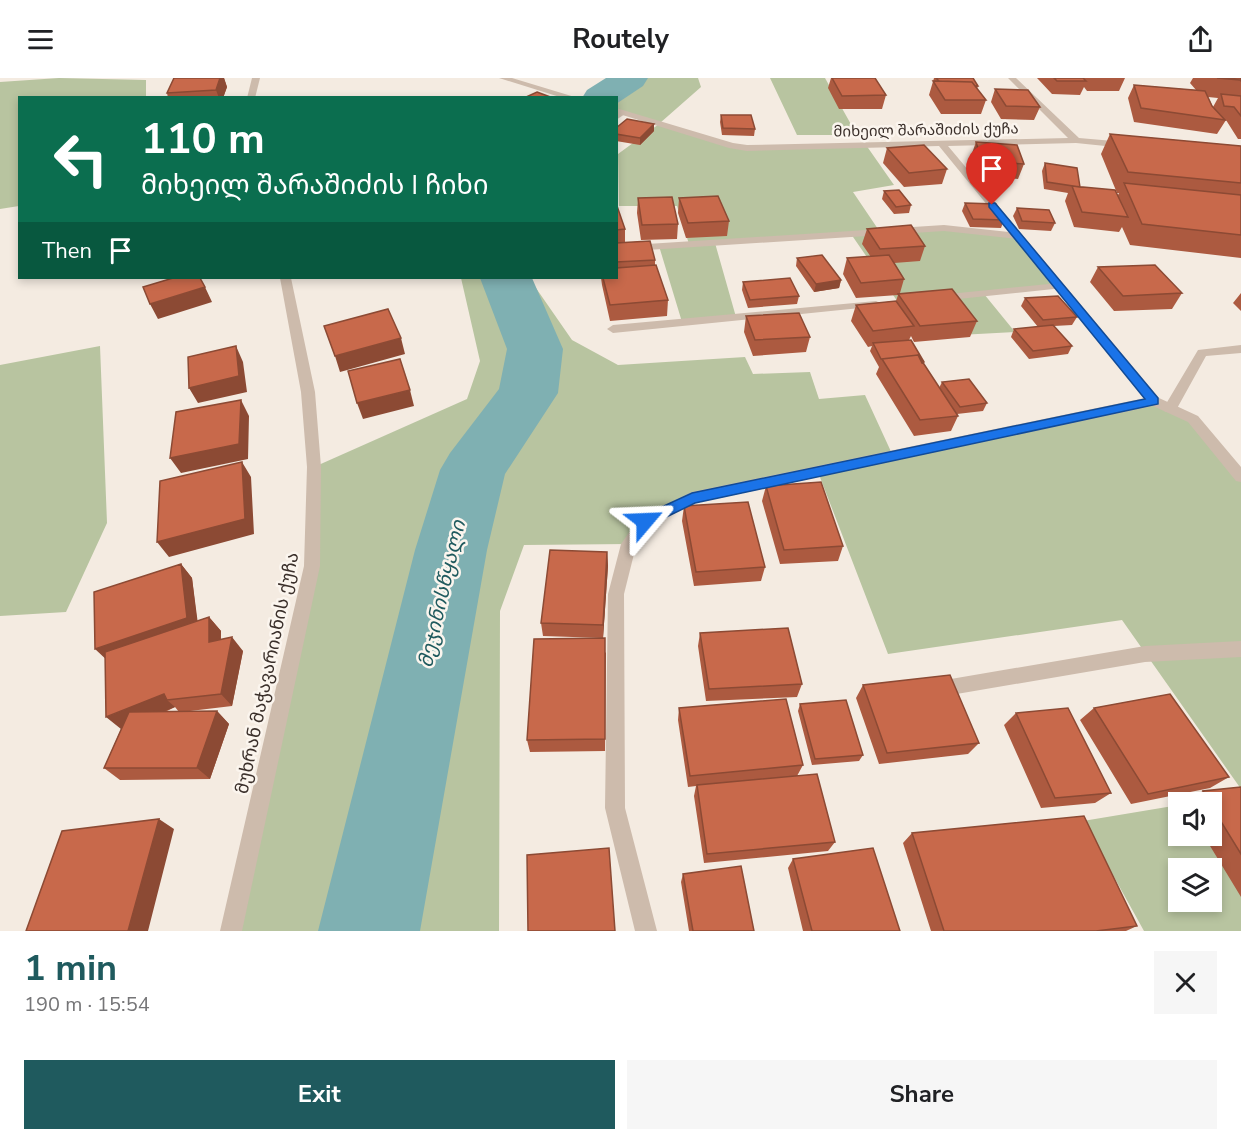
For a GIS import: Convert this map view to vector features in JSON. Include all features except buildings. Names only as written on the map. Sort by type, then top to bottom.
[{"type":"street","points":[[252,96],[256,78]]},
{"type":"street","points":[[503,78],[568,96]]},
{"type":"street","points":[[1012,78],[1076,140]]},
{"type":"street","name":"მიხეილ შარაშიძის ქუჩა","points":[[619,114],[732,146],[747,148],[1076,140],[1135,147]]},
{"type":"street","points":[[941,143],[1154,401],[1193,419],[1241,477]]},
{"type":"street","points":[[618,249],[944,228],[1018,236]]},
{"type":"street","name":"მუხრან მაჭავარიანის ქუჩა","points":[[231,931],[312,566],[314,467],[308,393],[285,279]]},
{"type":"street","points":[[928,299],[1059,286]]},
{"type":"street","points":[[613,329],[884,303]]},
{"type":"street","points":[[1170,409],[1202,353],[1241,349]]},
{"type":"street","points":[[646,931],[615,808],[616,594],[629,544],[645,521],[692,498],[1154,401]]},
{"type":"street","points":[[945,688],[1145,654],[1241,649]]},
{"type":"green space","points":[[59,78],[146,80],[146,96],[18,96],[18,206],[0,209],[0,82]]},
{"type":"green space","points":[[630,78],[698,78],[701,87],[660,123],[732,146],[866,145],[894,185],[853,192],[880,232],[944,228],[1018,236],[1059,286],[984,294],[1015,332],[922,337],[851,234],[715,243],[736,317],[682,322],[659,246],[689,244],[677,206],[619,206],[618,154],[659,124],[618,110],[618,96],[608,96]]},
{"type":"green space","points":[[770,78],[825,78],[857,135],[797,135]]},
{"type":"green space","points":[[461,279],[530,279],[572,340],[618,365],[745,357],[753,374],[810,372],[819,399],[865,395],[893,456],[1154,401],[1193,419],[1241,477],[1241,789],[1122,620],[888,654],[818,472],[692,498],[645,521],[629,544],[524,545],[500,611],[499,931],[231,931],[312,566],[314,467],[467,399],[480,361]]},
{"type":"green space","points":[[100,346],[107,523],[66,612],[0,616],[0,365]]},
{"type":"green space","points":[[1241,795],[1241,931],[1144,931],[1083,821],[1168,807],[1168,846],[1222,846],[1222,800]]},
{"type":"waterway","name":"მეჯინისწყალი","points":[[603,96],[630,78]]},
{"type":"waterway","name":"მეჯინისწყალი","points":[[369,931],[451,550],[473,470],[528,393],[535,349],[506,279]]},
{"type":"route","points":[[645,521],[692,498],[1154,401],[992,205]]}]
